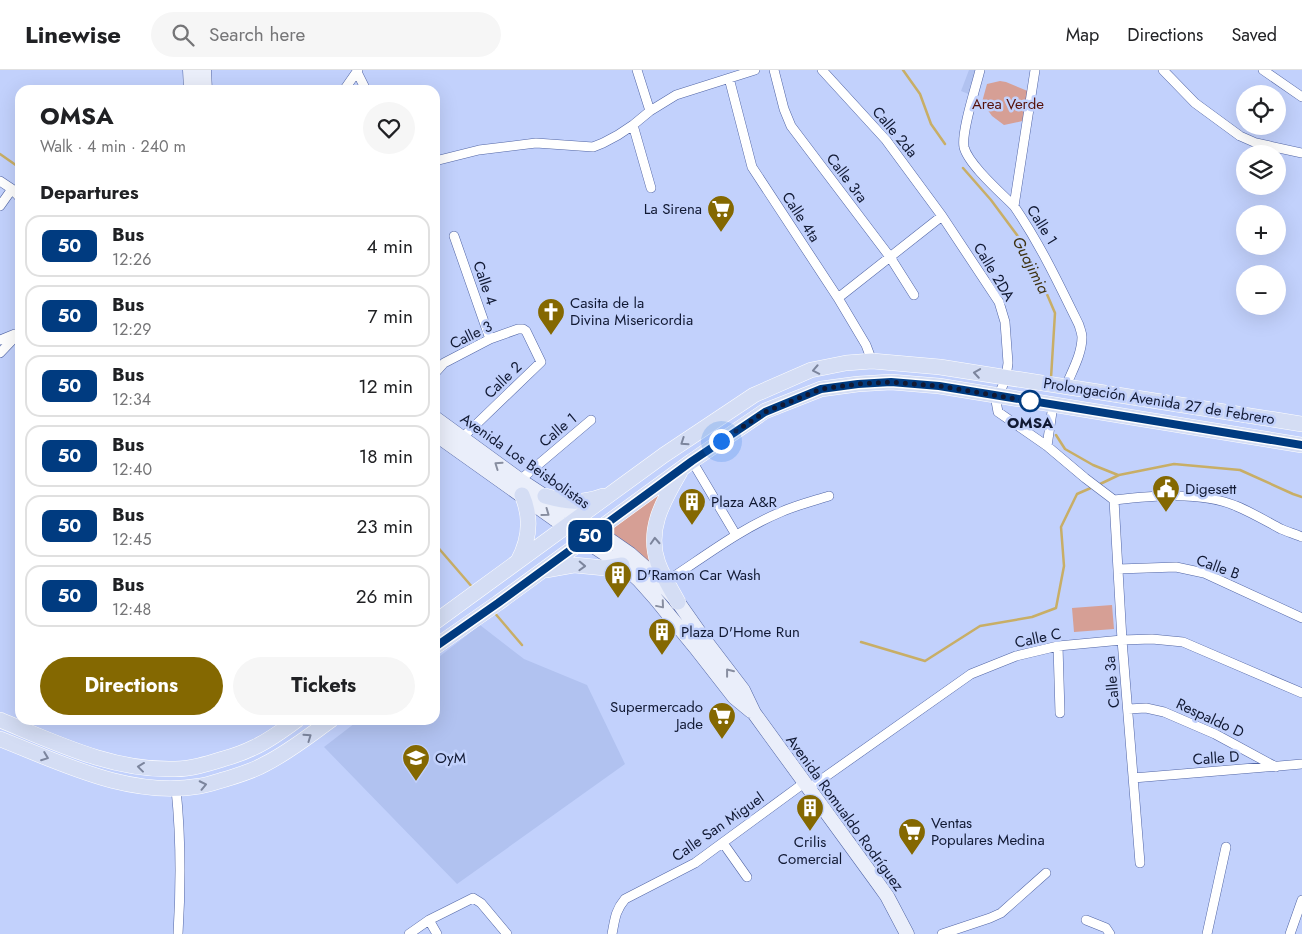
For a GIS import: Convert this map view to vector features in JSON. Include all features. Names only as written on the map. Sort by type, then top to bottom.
[{"type":"main road","points":[[190,70],[191,85]]},
{"type":"main road","points":[[204,70],[205,85]]},
{"type":"main road","name":"Prolongación Avenida 27 de Febrero","points":[[440,618],[664,455],[754,395],[811,370],[872,361],[940,367],[1302,424]]},
{"type":"main road","name":"Prolongación Avenida 27 de Febrero","points":[[440,644],[687,464],[765,412],[821,389],[891,382],[939,386],[1302,445]]},
{"type":"main road","name":"Avenida Los Beisbolistas","points":[[440,422],[520,480],[597,531]]},
{"type":"main road","name":"Avenida Los Beisbolistas","points":[[440,438],[584,540]]},
{"type":"main road","points":[[678,602],[658,562],[654,531],[662,504],[687,464]]},
{"type":"main road","points":[[545,496],[574,502],[588,501],[616,491]]},
{"type":"main road","points":[[516,564],[524,547],[528,530],[527,506],[522,496]]},
{"type":"main road","name":"Avenida Romualdo Rodríguez","points":[[597,531],[630,554],[678,602],[743,690],[754,713],[887,896],[907,934]]},
{"type":"main road","name":"Avenida Romualdo Rodríguez","points":[[584,540],[622,565],[639,580],[696,647],[734,697],[754,713]]},
{"type":"main road","points":[[542,570],[574,565],[605,568],[622,565]]},
{"type":"main road","points":[[0,720],[102,759],[129,766],[176,770],[200,766],[254,748],[290,725]]},
{"type":"main road","points":[[0,739],[102,778],[139,786],[176,789],[202,786],[264,765],[324,725]]},
{"type":"street","points":[[637,70],[650,111]]},
{"type":"street","points":[[440,160],[479,150],[536,143],[593,147],[611,139],[676,95],[755,70]]},
{"type":"street","name":"Calle 3ra","points":[[774,70],[784,109],[791,126],[890,257],[914,295]]},
{"type":"street","name":"Calle 2da","points":[[822,70],[886,140],[942,216]]},
{"type":"street","points":[[980,70],[964,133],[964,146],[975,166],[1014,206]]},
{"type":"street","name":"Calle 1","points":[[1035,70],[1014,206],[1048,260],[1079,325],[1082,336],[1080,348],[1066,386]]},
{"type":"street","points":[[1162,70],[1196,103],[1240,136],[1256,143],[1302,154]]},
{"type":"street","points":[[1263,70],[1302,97]]},
{"type":"street","points":[[348,85],[358,71]]},
{"type":"street","points":[[358,71],[364,85]]},
{"type":"street","name":"Calle 4ta","points":[[729,78],[752,168],[838,298],[866,345],[872,361]]},
{"type":"street","points":[[633,125],[651,188]]},
{"type":"street","points":[[0,181],[15,192]]},
{"type":"street","points":[[0,206],[12,188]]},
{"type":"street","points":[[838,298],[942,216]]},
{"type":"street","name":"Calle 2DA","points":[[942,216],[999,302],[1005,322],[1008,364],[1006,378]]},
{"type":"street","name":"Calle 4","points":[[454,236],[490,339]]},
{"type":"street","name":"Calle 3","points":[[440,367],[444,363],[490,339],[518,328],[523,329],[527,334],[540,362]]},
{"type":"street","points":[[0,340],[15,333]]},
{"type":"street","points":[[0,353],[15,336]]},
{"type":"street","name":"Calle 2","points":[[462,438],[540,362]]},
{"type":"street","points":[[1006,378],[998,396],[996,405],[998,412],[1047,446],[1114,500],[1146,497],[1199,497],[1218,500],[1236,506],[1302,537]]},
{"type":"street","points":[[1047,446],[1053,405]]},
{"type":"street","name":"Calle 1","points":[[520,480],[591,420]]},
{"type":"street","points":[[687,464],[736,535]]},
{"type":"street","points":[[667,581],[736,535],[782,511],[829,496]]},
{"type":"street","name":"Calle 3a","points":[[1114,500],[1122,640],[1140,863]]},
{"type":"street","name":"Calle B","points":[[1118,569],[1176,568],[1204,573],[1302,618]]},
{"type":"street","name":"Calle C","points":[[806,786],[971,674],[1016,656],[1058,646],[1152,639],[1184,642],[1302,693]]},
{"type":"street","points":[[1058,646],[1060,713]]},
{"type":"street","name":"Respaldo D","points":[[1128,709],[1146,708],[1164,712],[1215,734],[1276,767]]},
{"type":"street","name":"Calle D","points":[[1133,778],[1302,764]]},
{"type":"street","name":"Calle San Miguel","points":[[612,934],[615,916],[625,899],[695,863],[806,786]]},
{"type":"street","points":[[176,789],[180,823],[181,888],[178,934]]},
{"type":"street","points":[[722,843],[748,877]]},
{"type":"street","points":[[1207,934],[1226,847]]},
{"type":"street","points":[[942,934],[990,918],[1010,905],[1046,873]]},
{"type":"street","points":[[410,934],[429,920],[473,898],[481,903],[508,934]]},
{"type":"street","points":[[1290,934],[1300,911],[1302,900]]},
{"type":"street","points":[[429,920],[437,934]]},
{"type":"street","points":[[1086,920],[1106,928],[1110,934]]},
{"type":"shaded area","points":[[969,70],[977,70],[971,95],[961,91]]},
{"type":"shaded area","points":[[480,625],[524,659],[587,685],[625,764],[457,884],[324,747],[353,725],[440,725],[440,656]]},
{"type":"green space","name":"Area Verde","points":[[1000,81],[1030,92],[1027,120],[1004,125],[992,116],[982,102],[987,84]]},
{"type":"green space","points":[[670,483],[662,498],[658,571],[607,531]]},
{"type":"green space","points":[[1112,605],[1114,629],[1074,632],[1072,608]]},
{"type":"waterway","name":"Guajimia","points":[[903,70],[920,94],[931,124],[945,144]]},
{"type":"waterway","points":[[0,154],[15,164]]},
{"type":"waterway","name":"Guajimia","points":[[963,168],[991,200],[1020,239],[1055,313],[1051,378]]},
{"type":"waterway","name":"Guajimia","points":[[1056,435],[1065,449],[1093,465],[1118,475]]},
{"type":"waterway","points":[[1098,485],[1119,475],[1174,464],[1240,470],[1302,497]]},
{"type":"waterway","points":[[861,642],[925,661],[980,626],[1032,617],[1056,608],[1064,566],[1061,527],[1077,494],[1093,487]]},
{"type":"waterway","points":[[440,550],[473,588]]},
{"type":"waterway","points":[[493,611],[522,645]]},
{"type":"bus line","name":"50","points":[[440,644],[692,461],[765,412],[821,389],[891,382],[939,386],[1302,445]]},
{"type":"place","name":"La Sirena","points":[[721,233]]},
{"type":"place","name":"Casita de la Divina Misericordia","points":[[551,336]]},
{"type":"place","name":"OMSA","points":[[1030,401]]},
{"type":"place","name":"Digesett","points":[[1166,513]]},
{"type":"place","name":"Plaza A&R","points":[[692,526]]},
{"type":"place","name":"D'Ramon Car Wash","points":[[618,599]]},
{"type":"place","name":"Plaza D'Home Run","points":[[662,656]]},
{"type":"place","name":"Supermercado Jade","points":[[722,740]]},
{"type":"place","name":"OyM","points":[[416,782]]},
{"type":"place","name":"Crilis Comercial","points":[[810,832]]},
{"type":"place","name":"Ventas Populares Medina","points":[[912,856]]},
{"type":"route","points":[[721,441],[765,412],[821,389],[858,384],[891,382],[939,386],[1035,402],[1030,401]]}]
